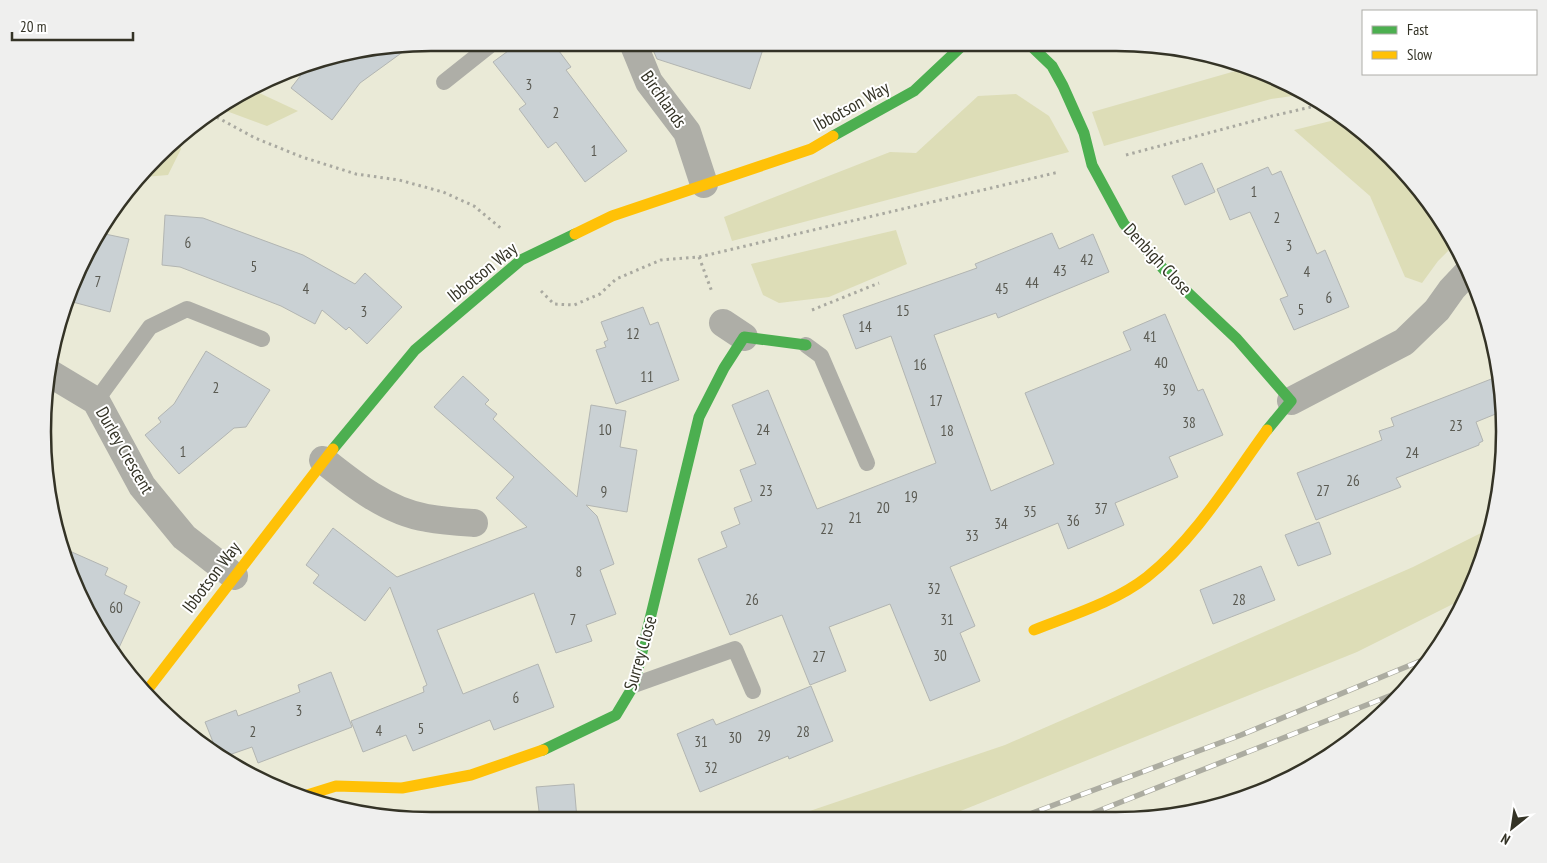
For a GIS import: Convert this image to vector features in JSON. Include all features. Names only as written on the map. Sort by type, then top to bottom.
[{"type":"street","name":"Birchlands","points":[[636,51],[649,82],[687,132],[704,184]]},
{"type":"street","name":"Ibbotson Way","points":[[150,686],[323,460],[416,350],[521,260],[612,216],[811,149],[914,91],[956,51]]},
{"type":"street","name":"Denbigh Close","points":[[1036,51],[1052,66],[1063,86],[1084,133],[1092,164],[1124,224],[1142,247],[1166,272],[1237,339],[1291,402]]},
{"type":"street","points":[[1034,630],[1108,600],[1147,577],[1188,537],[1258,441],[1291,402],[1404,342],[1437,310],[1463,277]]},
{"type":"street","name":"Surrey Close","points":[[313,793],[336,786],[402,788],[471,776],[553,746],[616,714],[634,685],[699,417],[724,368],[734,330],[806,345]]},
{"type":"street","name":"Durley Crescent","points":[[56,376],[96,401],[142,486],[184,537],[234,576]]},
{"type":"street","points":[[323,460],[346,479],[383,503],[426,518],[474,523]]},
{"type":"lane","points":[[444,82],[483,51]]},
{"type":"lane","points":[[96,401],[150,327],[187,309],[262,339]]},
{"type":"lane","points":[[806,345],[821,356],[867,463]]},
{"type":"lane","points":[[634,685],[735,649],[753,691]]},
{"type":"path","points":[[217,117],[255,138],[302,157],[356,174],[399,180],[442,192],[474,206],[501,226],[521,260]]},
{"type":"path","points":[[806,345],[808,311],[879,283]]},
{"type":"green space","points":[[1237,71],[1295,96],[1271,99],[1104,146],[1092,112]]},
{"type":"green space","points":[[258,93],[298,111],[267,126],[226,111]]},
{"type":"green space","points":[[1016,94],[1049,116],[1069,152],[732,241],[724,217],[890,152],[916,153],[978,96]]},
{"type":"green space","points":[[1334,120],[1384,163],[1417,200],[1432,220],[1450,249],[1438,261],[1422,283],[1405,277],[1370,196],[1294,130]]},
{"type":"green space","points":[[180,147],[181,149],[168,175],[150,176]]},
{"type":"green space","points":[[896,230],[907,264],[829,297],[779,303],[763,295],[751,264]]},
{"type":"green space","points":[[1482,532],[1476,554],[1456,603],[1357,652],[958,812],[807,812],[1005,745],[1413,567]]},
{"type":"building","points":[[508,51],[559,51],[571,67],[566,70],[627,151],[585,182],[556,142],[548,148],[519,109],[526,104],[493,62]]},
{"type":"building","points":[[654,51],[762,51],[750,89],[657,59]]},
{"type":"building","points":[[402,53],[360,83],[332,120],[291,88],[302,74],[309,71],[357,59]]},
{"type":"building","points":[[1202,163],[1215,192],[1185,205],[1172,176]]},
{"type":"building","points":[[1268,167],[1272,175],[1281,171],[1317,254],[1325,250],[1349,307],[1294,330],[1280,299],[1288,296],[1250,212],[1230,220],[1217,189]]},
{"type":"building","points":[[165,215],[203,218],[303,255],[355,284],[365,273],[402,307],[367,344],[349,327],[346,330],[322,310],[315,324],[281,306],[180,267],[162,265]]},
{"type":"building","points":[[1052,233],[1059,249],[1093,234],[1109,272],[998,318],[996,313],[934,335],[991,491],[1054,464],[1025,393],[1131,350],[1123,332],[1165,314],[1198,391],[1203,389],[1223,435],[1169,457],[1178,477],[1115,503],[1124,525],[1068,549],[1058,523],[950,567],[975,626],[960,633],[980,681],[930,701],[890,604],[829,627],[846,671],[810,685],[782,615],[730,635],[698,559],[727,547],[721,532],[740,524],[734,508],[752,501],[740,470],[756,464],[732,405],[768,390],[817,509],[936,463],[891,336],[856,349],[843,315],[977,268],[975,264]]},
{"type":"building","points":[[106,234],[129,239],[110,312],[74,302],[90,263]]},
{"type":"building","points":[[643,307],[650,325],[658,322],[679,380],[616,404],[596,350],[606,347],[604,342],[608,340],[601,322]]},
{"type":"building","points":[[206,351],[270,390],[246,427],[234,428],[179,474],[145,435],[161,422],[158,418],[174,404]]},
{"type":"building","points":[[463,376],[489,400],[485,404],[497,414],[493,419],[577,497],[591,405],[626,411],[620,447],[637,450],[627,512],[586,505],[597,516],[614,564],[600,570],[616,614],[586,625],[592,641],[556,653],[534,593],[437,630],[463,694],[538,664],[554,707],[494,730],[490,720],[413,751],[406,735],[363,752],[351,721],[424,692],[423,687],[427,685],[390,587],[365,621],[313,583],[319,575],[306,565],[333,528],[397,577],[527,527],[496,498],[514,477],[434,407]]},
{"type":"building","points":[[1492,379],[1495,414],[1476,422],[1483,441],[1479,445],[1396,478],[1401,487],[1316,520],[1297,473],[1382,440],[1379,431],[1394,426],[1391,418]]},
{"type":"building","points":[[1319,522],[1331,554],[1298,566],[1285,535]]},
{"type":"building","points":[[70,551],[108,568],[105,575],[127,586],[124,594],[140,602],[119,648],[90,600]]},
{"type":"building","points":[[1261,566],[1275,600],[1213,624],[1200,590]]},
{"type":"building","points":[[331,672],[352,727],[258,763],[252,747],[230,754],[213,743],[205,722],[236,710],[238,716],[300,692],[298,685]]},
{"type":"building","points":[[811,686],[833,741],[789,759],[788,756],[700,792],[677,734],[713,719],[716,725]]},
{"type":"building","points":[[574,784],[576,812],[539,812],[536,787]]},
{"type":"railway","points":[[1035,812],[1241,735],[1418,662]]},
{"type":"railway","points":[[1096,812],[1387,697]]},
{"type":"traffic: fast","points":[[833,136],[914,91],[956,51]]},
{"type":"traffic: fast","points":[[1036,51],[1052,66],[1063,86],[1084,133],[1092,165],[1124,224],[1166,272],[1237,339],[1291,401],[1267,430]]},
{"type":"traffic: fast","points":[[333,449],[415,350],[521,260],[575,234]]},
{"type":"traffic: fast","points":[[543,750],[616,715],[634,685],[699,417],[724,368],[744,337],[806,345]]},
{"type":"traffic: slow","points":[[575,234],[612,216],[811,149],[833,136]]},
{"type":"traffic: slow","points":[[1034,630],[1107,601],[1135,586],[1147,577],[1165,561],[1197,526],[1267,430]]},
{"type":"traffic: slow","points":[[150,686],[333,449]]},
{"type":"traffic: slow","points":[[313,793],[336,786],[402,788],[471,775],[543,750]]}]
